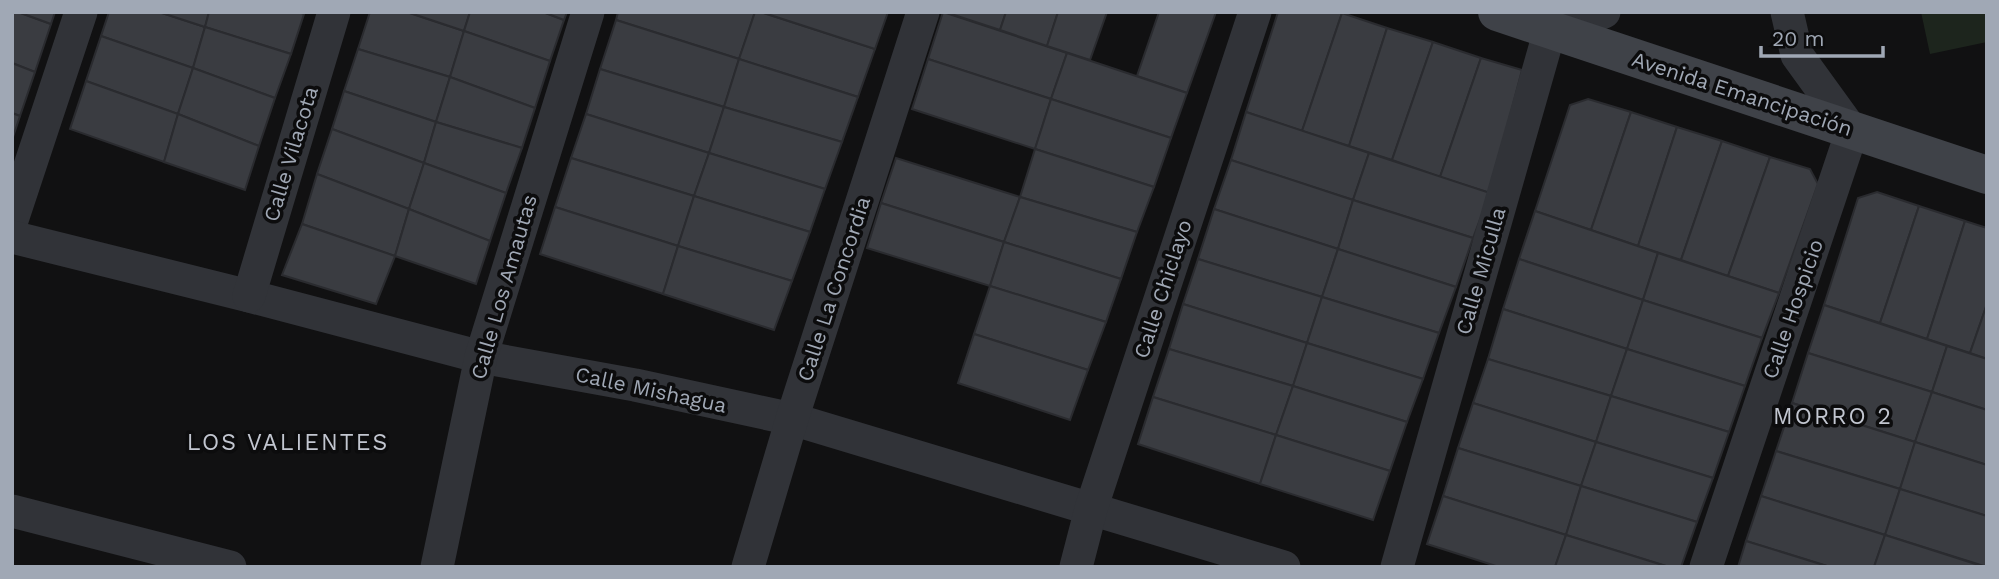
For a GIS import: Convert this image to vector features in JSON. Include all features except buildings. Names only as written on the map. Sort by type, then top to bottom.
[{"type":"street","points":[[12,220],[81,12]]},
{"type":"street","name":"Calle Vilacota","points":[[249,296],[334,12]]},
{"type":"street","name":"Calle Los Amautas","points":[[437,567],[481,357],[588,12]]},
{"type":"street","name":"Calle La Concordia","points":[[748,567],[792,419],[923,12]]},
{"type":"street","name":"Calle Chiclayo","points":[[1076,567],[1091,509],[1255,12]]},
{"type":"street","name":"Avenida Emancipación","points":[[1497,12],[1987,175]]},
{"type":"street","points":[[1550,30],[1604,12]]},
{"type":"street","points":[[1787,12],[1797,55],[1852,131]]},
{"type":"street","name":"Calle Miculla","points":[[1397,567],[1550,30]]},
{"type":"street","name":"Calle Hospicio","points":[[1706,567],[1852,131]]},
{"type":"street","name":"Calle Mishagua","points":[[12,237],[481,357],[635,385],[792,419],[1284,567]]},
{"type":"street","points":[[12,511],[230,567]]},
{"type":"shaded area","points":[[1921,12],[1987,12],[1987,42],[1930,54]]},
{"type":"district","name":"MORRO 2","points":[[1833,416]]},
{"type":"district","name":"LOS VALIENTES","points":[[288,442]]}]
